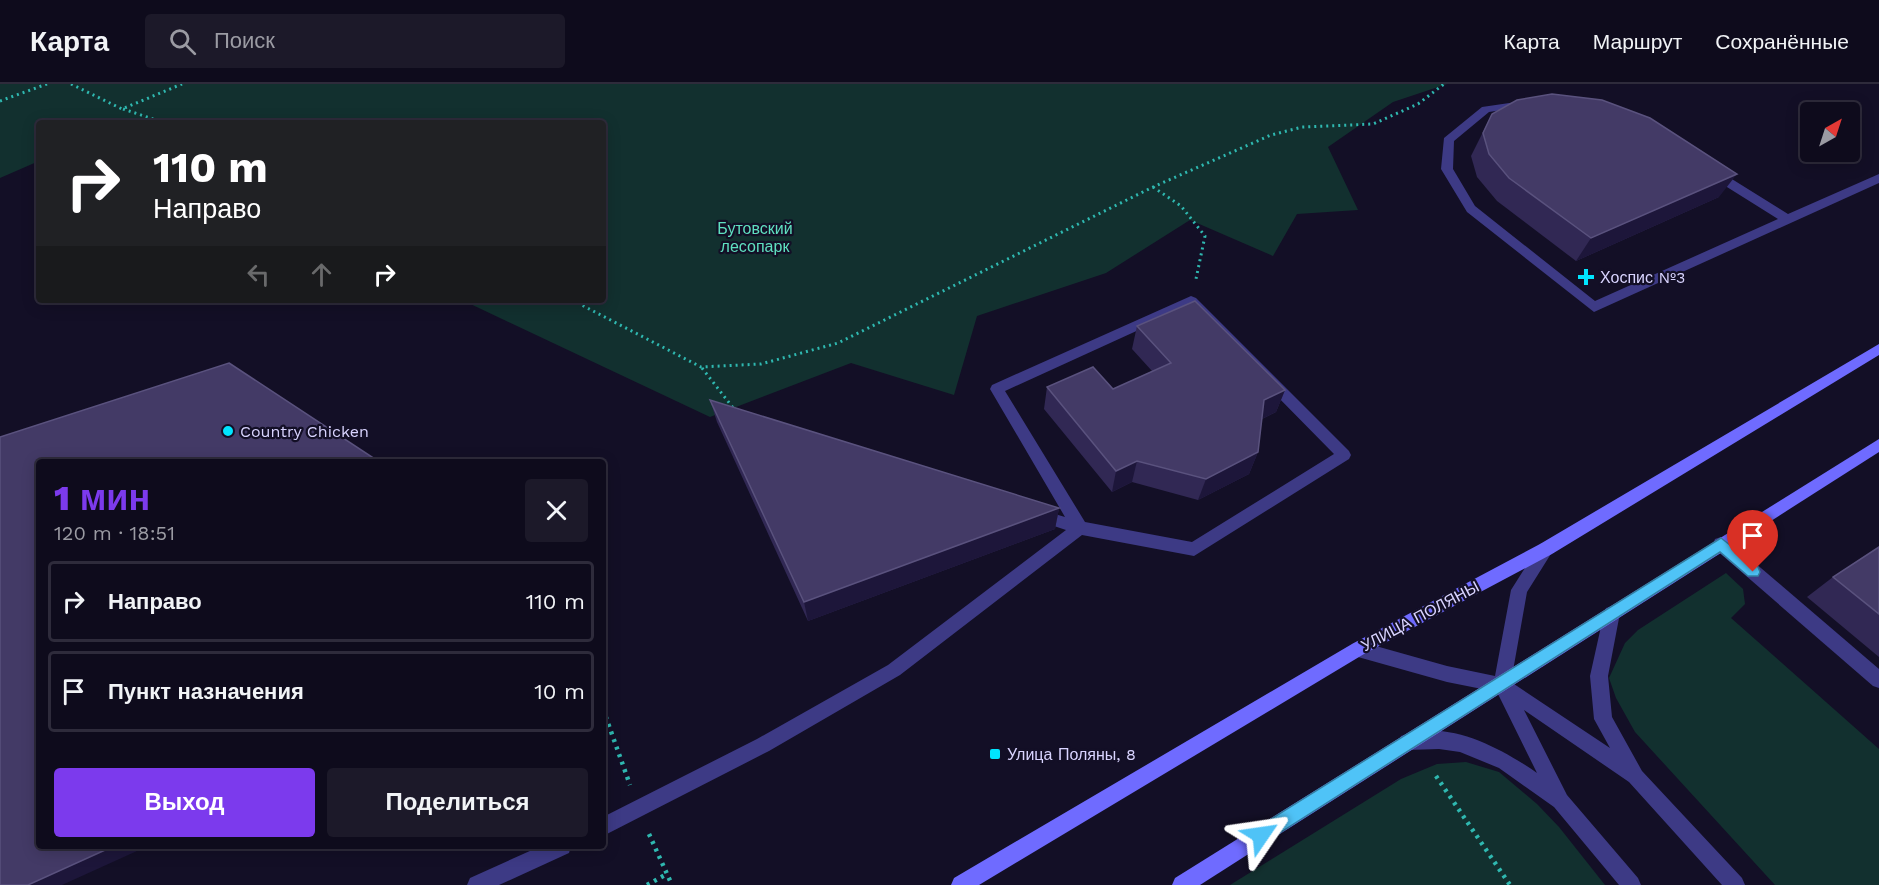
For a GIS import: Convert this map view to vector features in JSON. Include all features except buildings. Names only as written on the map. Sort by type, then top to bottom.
[{"type":"main road","name":"УЛИЦА ПОЛЯНЫ","points":[[961,885],[1358,649],[1546,549],[1879,349]]},
{"type":"main road","points":[[1182,885],[1879,445]]},
{"type":"street","points":[[1535,105],[1524,104],[1486,109],[1448,140],[1447,169],[1471,209],[1594,307],[1879,178]]},
{"type":"street","points":[[1701,166],[1787,219]]},
{"type":"street","points":[[1024,510],[1080,528],[1194,549],[1344,455],[1191,301],[997,389],[1080,528]]},
{"type":"street","points":[[606,826],[639,811],[763,745],[894,670],[1080,528]]},
{"type":"street","points":[[1721,544],[1879,680]]},
{"type":"street","points":[[1546,549],[1519,590],[1502,685],[1561,801],[1631,885]]},
{"type":"street","points":[[1612,613],[1599,676],[1604,719],[1636,777]]},
{"type":"street","points":[[1358,649],[1447,674],[1502,685],[1636,777],[1735,885]]},
{"type":"street","points":[[1407,742],[1445,741],[1481,749],[1518,770],[1561,801]]},
{"type":"street","points":[[477,885],[555,849]]},
{"type":"path","points":[[0,101],[47,84]]},
{"type":"path","points":[[71,84],[122,109],[156,120]]},
{"type":"path","points":[[122,109],[182,84]]},
{"type":"path","points":[[701,367],[761,364],[838,343],[1153,187],[1271,135],[1302,128],[1373,124],[1418,104],[1444,84]]},
{"type":"path","points":[[1153,187],[1181,206],[1205,236],[1191,301]]},
{"type":"path","points":[[578,303],[701,367],[741,418]]},
{"type":"path","points":[[606,718],[639,811],[672,885]]},
{"type":"path","points":[[1436,776],[1510,885]]},
{"type":"path","points":[[647,885],[667,874]]},
{"type":"green space","name":"Бутовский лесопарк","points":[[0,84],[1447,84],[1393,102],[1328,147],[1358,210],[1297,214],[1273,256],[1190,220],[1106,273],[977,316],[954,395],[851,363],[710,417],[468,303],[606,303],[606,120],[36,120],[36,162],[0,178]]},
{"type":"green space","points":[[1726,573],[1743,589],[1745,604],[1731,618],[1879,749],[1879,885],[1775,885],[1635,732],[1616,698],[1609,678],[1625,643],[1638,630]]},
{"type":"green space","points":[[1466,762],[1499,772],[1537,804],[1559,827],[1605,885],[1230,885],[1401,779],[1437,764]]},
{"type":"place","name":"Хоспис №3","points":[[1586,277]]},
{"type":"place","name":"Country Chicken","points":[[228,431]]},
{"type":"place","name":"Улица Поляны, 8","points":[[995,754]]},
{"type":"route","points":[[1261,835],[1407,742],[1502,685],[1721,544],[1753,572]]}]
